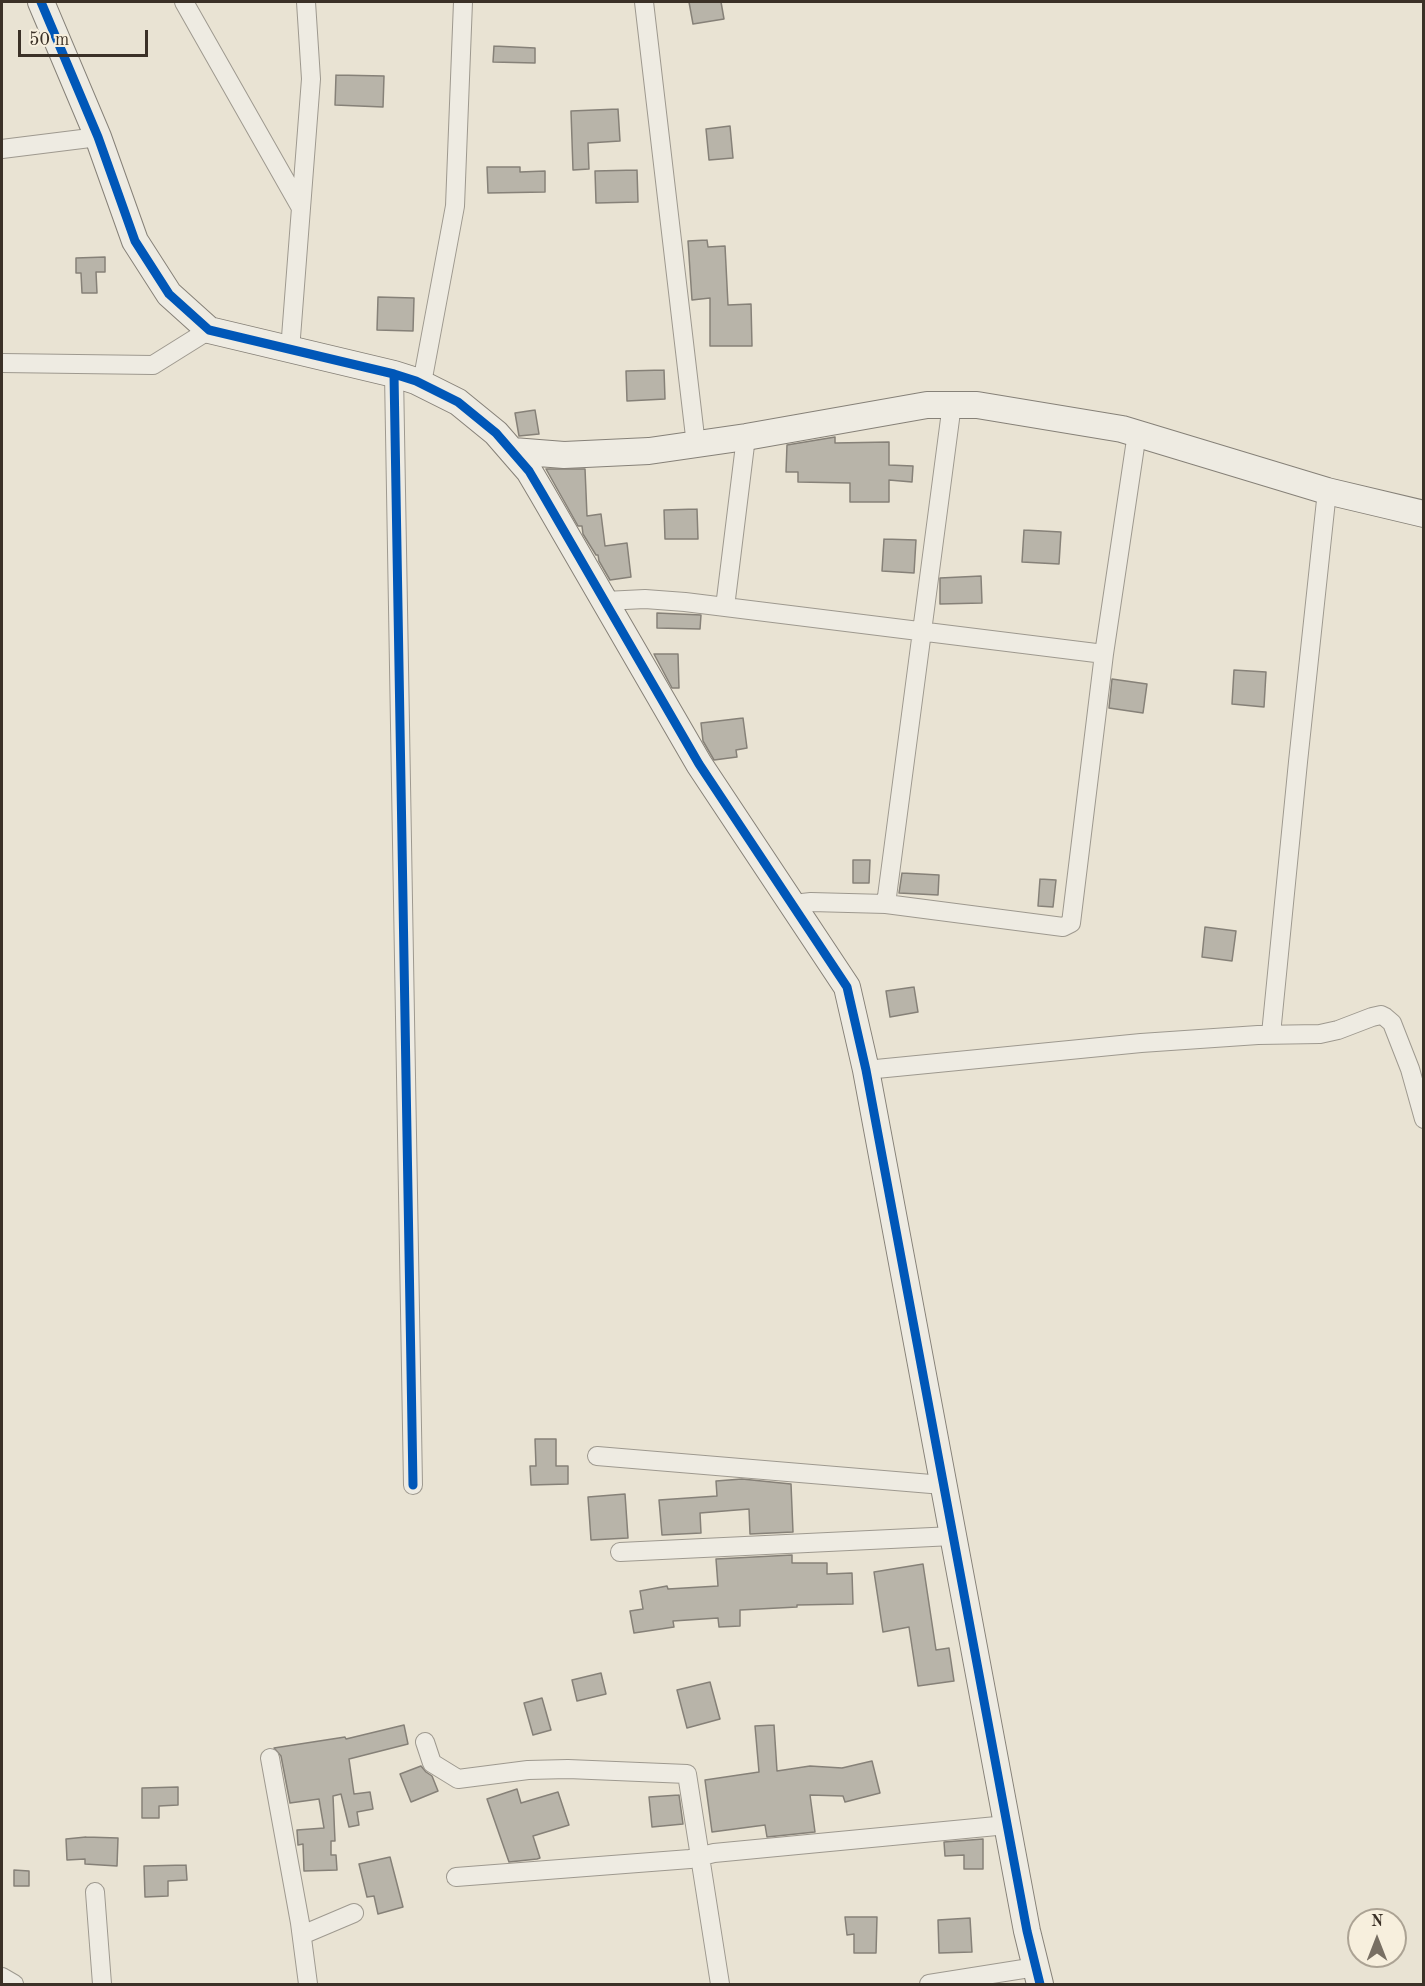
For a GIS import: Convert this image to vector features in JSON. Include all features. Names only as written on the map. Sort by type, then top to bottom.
[{"type":"street","points":[[41,2],[98,138],[135,241],[169,294],[209,330],[394,374],[422,383],[458,402],[477,416],[513,451],[542,493],[699,764],[847,987],[866,1070],[1027,1931],[1038,1976],[929,1984]]},
{"type":"street","points":[[184,2],[301,208]]},
{"type":"street","points":[[290,350],[311,79],[306,2]]},
{"type":"street","points":[[422,383],[455,206],[463,2]]},
{"type":"street","points":[[644,2],[696,445]]},
{"type":"street","points":[[2,149],[98,138]]},
{"type":"street","points":[[2,363],[153,365],[209,330]]},
{"type":"street","points":[[394,374],[413,1485]]},
{"type":"street","points":[[513,451],[586,455],[650,451],[746,437],[903,408],[951,404],[1002,408],[1137,434],[1327,491],[1424,514]]},
{"type":"street","points":[[886,904],[951,404]]},
{"type":"street","points":[[793,904],[826,902],[886,904],[1063,927],[1071,923],[1104,654],[1137,434]]},
{"type":"street","points":[[725,607],[746,437]]},
{"type":"street","points":[[1271,1034],[1327,491]]},
{"type":"street","points":[[605,601],[665,600],[1104,654]]},
{"type":"street","points":[[866,1070],[1141,1043],[1271,1034],[1320,1034],[1338,1030],[1376,1015],[1385,1017],[1392,1023],[1410,1069],[1424,1119]]},
{"type":"street","points":[[597,1456],[943,1485]]},
{"type":"street","points":[[620,1552],[953,1536]]},
{"type":"street","points":[[425,1742],[432,1763],[458,1779],[528,1770],[687,1774],[720,1984]]},
{"type":"street","points":[[270,1758],[302,1935],[308,1984]]},
{"type":"street","points":[[456,1877],[690,1859],[714,1853],[1007,1825]]},
{"type":"street","points":[[95,1892],[102,1984]]},
{"type":"street","points":[[302,1935],[354,1913]]},
{"type":"street","points":[[2,1977],[15,1984]]},
{"type":"building","points":[[689,2],[721,2],[724,19],[693,24]]},
{"type":"building","points":[[494,46],[535,48],[535,63],[493,62]]},
{"type":"building","points":[[336,75],[384,76],[383,107],[335,105]]},
{"type":"building","points":[[618,109],[620,141],[588,143],[589,169],[573,170],[571,111]]},
{"type":"building","points":[[730,126],[733,158],[709,160],[706,129]]},
{"type":"building","points":[[487,167],[520,167],[520,172],[545,171],[545,192],[488,193]]},
{"type":"building","points":[[637,170],[638,202],[596,203],[595,171]]},
{"type":"building","points":[[707,240],[708,247],[725,246],[728,305],[751,304],[752,346],[710,346],[710,298],[692,300],[688,241]]},
{"type":"building","points":[[105,257],[105,272],[96,272],[97,293],[82,293],[81,273],[76,273],[76,258]]},
{"type":"building","points":[[378,297],[414,298],[413,331],[377,330]]},
{"type":"building","points":[[664,370],[665,399],[627,401],[626,371]]},
{"type":"building","points":[[535,410],[539,434],[519,436],[515,413]]},
{"type":"building","points":[[835,437],[835,443],[889,442],[889,465],[913,466],[912,482],[889,480],[889,502],[850,502],[850,483],[798,482],[798,472],[786,472],[787,445]]},
{"type":"building","points":[[546,469],[585,469],[587,516],[601,514],[605,546],[627,543],[631,577],[610,580],[598,555],[583,534],[582,526],[578,526]]},
{"type":"building","points":[[697,509],[698,539],[665,539],[664,510]]},
{"type":"building","points":[[1024,530],[1061,532],[1059,564],[1022,562]]},
{"type":"building","points":[[884,539],[916,540],[914,573],[882,571]]},
{"type":"building","points":[[981,576],[982,603],[940,604],[940,578]]},
{"type":"building","points":[[657,613],[701,615],[700,629],[657,628]]},
{"type":"building","points":[[654,654],[678,654],[679,688],[672,688]]},
{"type":"building","points":[[1234,670],[1266,672],[1264,707],[1232,704]]},
{"type":"building","points":[[1112,679],[1147,684],[1143,713],[1109,708]]},
{"type":"building","points":[[743,718],[747,748],[736,750],[737,757],[714,760],[703,741],[701,723]]},
{"type":"building","points":[[853,860],[870,860],[869,883],[853,883]]},
{"type":"building","points":[[902,873],[939,875],[938,895],[899,893]]},
{"type":"building","points":[[1040,879],[1056,880],[1053,907],[1038,906]]},
{"type":"building","points":[[1205,927],[1236,931],[1232,961],[1202,957]]},
{"type":"building","points":[[914,987],[918,1012],[890,1017],[886,991]]},
{"type":"building","points":[[535,1439],[556,1439],[556,1466],[568,1466],[568,1484],[531,1485],[530,1466],[536,1466]]},
{"type":"building","points":[[742,1479],[791,1484],[793,1532],[750,1534],[749,1509],[700,1513],[701,1533],[662,1535],[659,1500],[717,1496],[716,1481]]},
{"type":"building","points":[[625,1494],[628,1538],[591,1540],[588,1497]]},
{"type":"building","points":[[792,1555],[792,1563],[827,1563],[827,1574],[852,1573],[853,1604],[797,1605],[797,1607],[740,1610],[740,1626],[719,1627],[718,1618],[673,1621],[674,1627],[634,1633],[630,1611],[643,1609],[640,1591],[667,1586],[668,1589],[718,1586],[716,1559]]},
{"type":"building","points":[[923,1564],[936,1650],[949,1648],[954,1681],[918,1686],[909,1627],[883,1632],[874,1572]]},
{"type":"building","points":[[601,1673],[606,1694],[577,1701],[572,1680]]},
{"type":"building","points":[[710,1682],[720,1719],[687,1728],[677,1690]]},
{"type":"building","points":[[542,1698],[551,1730],[533,1735],[524,1703]]},
{"type":"building","points":[[404,1725],[408,1744],[349,1759],[354,1794],[370,1792],[373,1809],[357,1812],[359,1825],[349,1827],[341,1794],[333,1796],[335,1841],[331,1841],[331,1855],[336,1855],[337,1870],[304,1871],[303,1844],[298,1845],[297,1830],[324,1828],[319,1799],[290,1803],[281,1756],[274,1748],[345,1737],[346,1739]]},
{"type":"building","points":[[774,1725],[777,1771],[810,1766],[842,1768],[872,1761],[880,1793],[845,1802],[843,1796],[810,1795],[815,1832],[767,1837],[765,1825],[712,1832],[705,1780],[759,1772],[755,1726]]},
{"type":"building","points":[[421,1766],[432,1776],[438,1791],[411,1802],[400,1774]]},
{"type":"building","points":[[178,1787],[178,1805],[159,1806],[159,1818],[142,1818],[142,1788]]},
{"type":"building","points":[[517,1789],[521,1803],[558,1792],[569,1825],[533,1836],[540,1858],[509,1862],[487,1799]]},
{"type":"building","points":[[679,1795],[683,1824],[652,1827],[649,1797]]},
{"type":"building","points":[[118,1838],[117,1866],[85,1864],[85,1859],[67,1860],[66,1839]]},
{"type":"building","points":[[983,1839],[983,1869],[964,1869],[964,1855],[945,1856],[944,1842]]},
{"type":"building","points":[[390,1857],[403,1907],[378,1914],[374,1896],[367,1897],[359,1864]]},
{"type":"building","points":[[186,1865],[187,1880],[168,1881],[168,1896],[145,1897],[144,1866]]},
{"type":"building","points":[[14,1870],[29,1871],[29,1886],[14,1886]]},
{"type":"building","points":[[845,1917],[877,1917],[876,1953],[854,1953],[854,1934],[847,1935]]},
{"type":"building","points":[[970,1918],[972,1952],[939,1953],[938,1920]]},
{"type":"cycle path","points":[[41,2],[98,137],[135,241],[169,294],[209,330],[416,381],[458,402],[496,433],[529,471],[699,764],[847,987],[866,1070],[1027,1931],[1040,1984]]},
{"type":"cycle path","points":[[394,374],[413,1485]]}]
